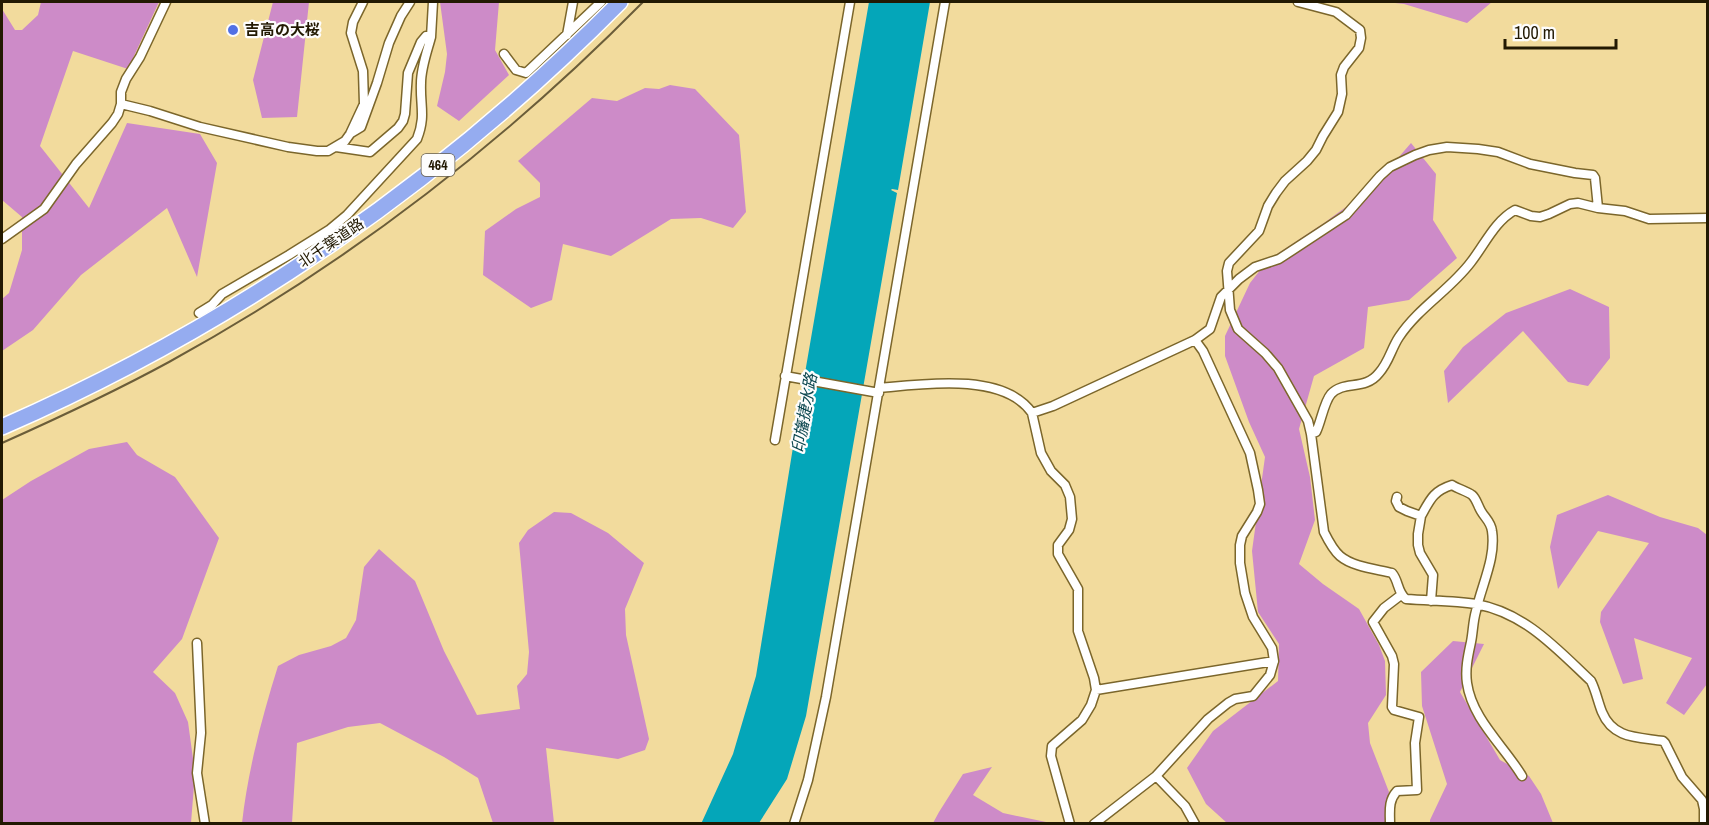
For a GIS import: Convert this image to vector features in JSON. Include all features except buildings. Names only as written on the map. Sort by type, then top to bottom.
[{"type":"highway","name":"北千葉道路","points":[[2,427],[124,368],[237,305],[340,238],[433,169],[493,120],[620,2]]},
{"type":"street","points":[[2,239],[44,209],[76,164],[112,123],[118,114],[121,92],[126,79],[140,57],[166,2]]},
{"type":"street","points":[[121,104],[200,127],[288,147],[328,151],[345,141],[364,104],[363,70],[351,33],[353,22],[363,2]]},
{"type":"street","points":[[350,134],[361,127],[389,43],[410,2]]},
{"type":"street","points":[[199,313],[212,305],[222,294],[329,230],[347,215],[417,139],[422,126],[422,77],[431,37],[433,2]]},
{"type":"street","points":[[567,35],[573,2]]},
{"type":"street","points":[[504,54],[516,69],[526,73],[601,2]]},
{"type":"street","points":[[775,440],[850,2]]},
{"type":"street","points":[[794,824],[818,738],[945,2]]},
{"type":"street","points":[[1298,2],[1336,12],[1360,30],[1359,48],[1344,67],[1341,75],[1342,94],[1338,112],[1316,150],[1276,193],[1268,206],[1259,231],[1230,263],[1227,271],[1230,310],[1238,329],[1278,368],[1308,421],[1324,532],[1340,556],[1350,562],[1392,573],[1401,595],[1406,599],[1478,604],[1519,619],[1549,642],[1591,681],[1596,689],[1601,711],[1616,731],[1665,743],[1687,785],[1702,800],[1704,824]]},
{"type":"street","points":[[336,147],[370,152],[398,128],[405,114],[408,73],[426,36],[431,37]]},
{"type":"street","points":[[1032,413],[1053,406],[1196,340],[1210,329],[1221,297],[1228,288],[1255,267],[1279,259],[1346,215],[1390,166],[1429,150],[1447,147],[1478,148],[1498,152],[1530,164],[1593,175],[1598,208]]},
{"type":"street","points":[[1311,435],[1316,432],[1328,398],[1332,393],[1346,386],[1366,384],[1377,376],[1386,365],[1397,339],[1409,324],[1452,283],[1470,263],[1500,221],[1515,210],[1540,217],[1570,204],[1578,203],[1625,211],[1649,219],[1707,218]]},
{"type":"street","points":[[1094,824],[1156,776],[1208,719],[1235,699],[1252,696],[1270,675],[1274,661],[1272,648],[1253,617],[1245,593],[1240,563],[1242,536],[1260,504],[1250,453],[1196,340]]},
{"type":"street","points":[[785,376],[869,391],[927,384],[972,384],[1005,392],[1027,406],[1032,413],[1041,453],[1051,471],[1065,485],[1070,497],[1072,519],[1069,530],[1058,545],[1058,554],[1078,589],[1078,631],[1094,678],[1095,690],[1091,705],[1082,720],[1052,746],[1051,756],[1070,824]]},
{"type":"street","points":[[1431,601],[1433,575],[1418,545],[1421,516],[1433,495],[1452,485],[1473,496],[1490,523],[1492,531],[1490,562],[1478,604],[1467,660],[1467,684],[1473,703],[1486,727],[1522,776]]},
{"type":"street","points":[[1397,497],[1399,507],[1421,516]]},
{"type":"street","points":[[1390,824],[1392,796],[1397,790],[1417,790],[1415,743],[1419,717],[1394,710],[1392,707],[1394,664],[1373,622],[1384,608],[1401,595]]},
{"type":"street","points":[[197,643],[201,733],[197,773],[205,824]]},
{"type":"street","points":[[1095,690],[1274,661]]},
{"type":"street","points":[[1156,776],[1185,807],[1195,824]]},
{"type":"shaded area","points":[[41,2],[159,2],[128,69],[73,51],[40,146],[89,208],[127,123],[200,134],[217,163],[197,277],[167,208],[81,275],[33,330],[2,351],[2,299],[9,293],[22,250],[22,217],[2,200],[2,9],[15,30],[22,30],[38,15]]},
{"type":"shaded area","points":[[273,2],[309,2],[297,117],[262,118],[253,80]]},
{"type":"shaded area","points":[[440,2],[499,2],[495,50],[509,75],[459,121],[437,106],[447,54]]},
{"type":"shaded area","points":[[1386,2],[1492,2],[1467,23],[1404,4]]},
{"type":"shaded area","points":[[670,85],[695,89],[739,135],[746,212],[733,228],[701,218],[671,219],[611,256],[563,244],[552,300],[531,308],[483,275],[485,231],[516,209],[540,197],[540,183],[518,161],[592,98],[617,101],[645,88],[659,89]]},
{"type":"shaded area","points":[[1411,143],[1436,174],[1433,220],[1457,258],[1409,300],[1368,307],[1364,348],[1314,376],[1299,429],[1310,477],[1315,520],[1299,564],[1359,609],[1385,661],[1386,695],[1368,723],[1370,743],[1389,792],[1385,823],[1227,823],[1206,804],[1187,768],[1213,731],[1278,681],[1279,644],[1258,612],[1252,551],[1265,457],[1249,422],[1225,356],[1225,336],[1250,283],[1268,260],[1372,188]]},
{"type":"shaded area","points":[[1570,289],[1609,307],[1610,358],[1588,386],[1568,382],[1523,331],[1448,403],[1444,371],[1463,347],[1506,313]]},
{"type":"shaded area","points":[[127,442],[137,455],[175,477],[219,538],[182,639],[153,672],[175,693],[188,722],[195,773],[191,823],[2,824],[2,500],[89,449]]},
{"type":"shaded area","points":[[1608,495],[1660,517],[1698,528],[1707,535],[1707,684],[1684,715],[1666,703],[1692,658],[1634,638],[1643,679],[1623,684],[1600,622],[1601,612],[1649,543],[1598,531],[1558,589],[1550,547],[1557,515]]},
{"type":"shaded area","points":[[554,512],[571,513],[608,533],[644,563],[625,609],[626,635],[649,739],[645,750],[618,759],[546,748],[554,823],[493,823],[478,778],[380,723],[348,727],[297,743],[292,823],[242,823],[256,744],[278,666],[299,655],[331,646],[346,638],[356,620],[364,567],[379,549],[415,581],[444,651],[477,715],[520,709],[517,686],[527,674],[529,652],[519,543],[528,530]]},
{"type":"shaded area","points":[[1453,641],[1484,644],[1460,692],[1500,760],[1529,776],[1541,794],[1553,823],[1430,823],[1447,784],[1422,706],[1421,672]]},
{"type":"shaded area","points":[[992,767],[973,795],[1003,813],[1051,823],[933,823],[963,774]]},
{"type":"water","name":"印旛捷水路","points":[[869,2],[930,2],[898,190],[891,190],[897,193],[806,716],[787,779],[759,823],[701,824],[733,754],[756,676]]},
{"type":"railway","points":[[2,443],[128,384],[169,362],[234,325],[359,243],[478,153],[590,54],[643,2]]},
{"type":"place","name":"吉高の大桜","points":[[233,30]]}]
